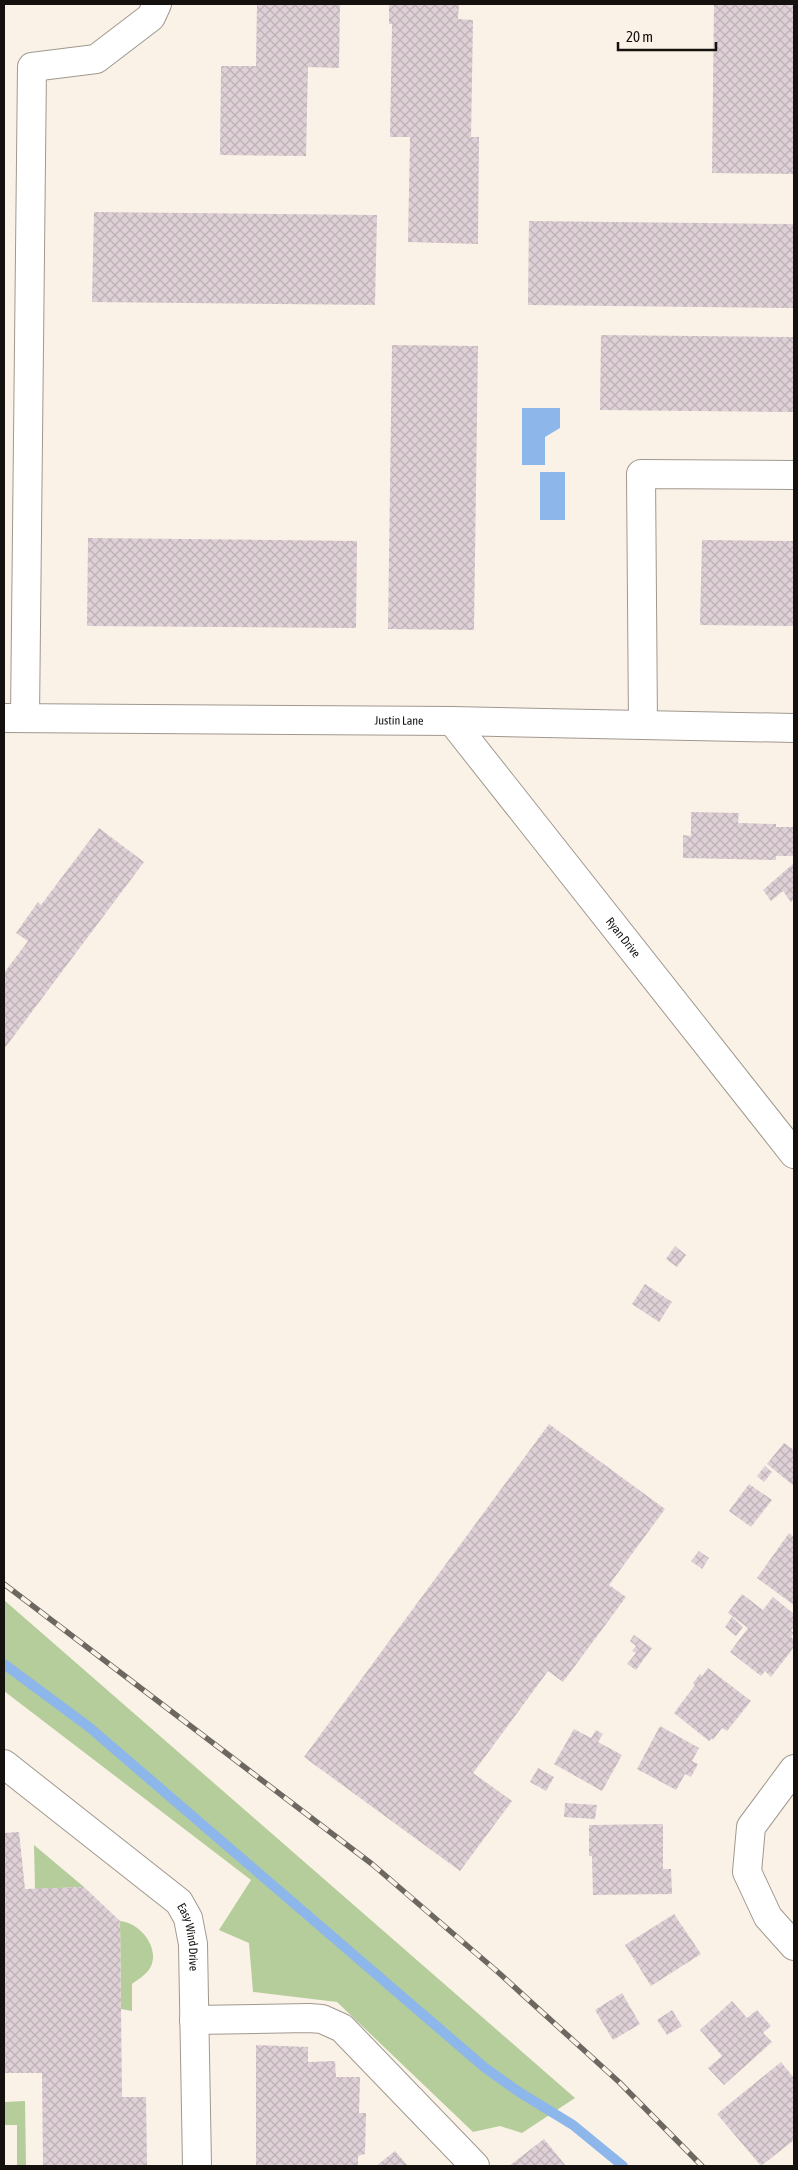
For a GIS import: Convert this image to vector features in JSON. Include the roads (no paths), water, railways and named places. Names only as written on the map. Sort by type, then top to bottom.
[{"type":"street","points":[[14,718],[32,67],[96,59],[151,17],[157,4]]},
{"type":"street","points":[[643,725],[641,474],[794,475]]},
{"type":"street","name":"Justin Lane","points":[[14,718],[452,721],[794,728]]},
{"type":"street","name":"Ryan Drive","points":[[452,721],[794,1154]]},
{"type":"street","name":"Easy Wind Drive","points":[[4,1764],[179,1902],[188,1918],[192,1931],[197,2166]]},
{"type":"street","points":[[794,1769],[751,1827],[747,1872],[768,1917],[794,1946]]},
{"type":"street","points":[[194,2020],[309,2018],[334,2023],[342,2028],[377,2063],[476,2166]]},
{"type":"water","points":[[522,408],[560,408],[560,428],[545,437],[545,465],[522,465]]},
{"type":"water","points":[[540,472],[565,472],[565,520],[540,520]]},
{"type":"waterway","points":[[4,1664],[89,1727],[484,2067],[519,2092],[573,2125],[623,2166]]},
{"type":"railway","points":[[4,1584],[372,1864],[499,1973],[619,2082],[702,2166]]}]
